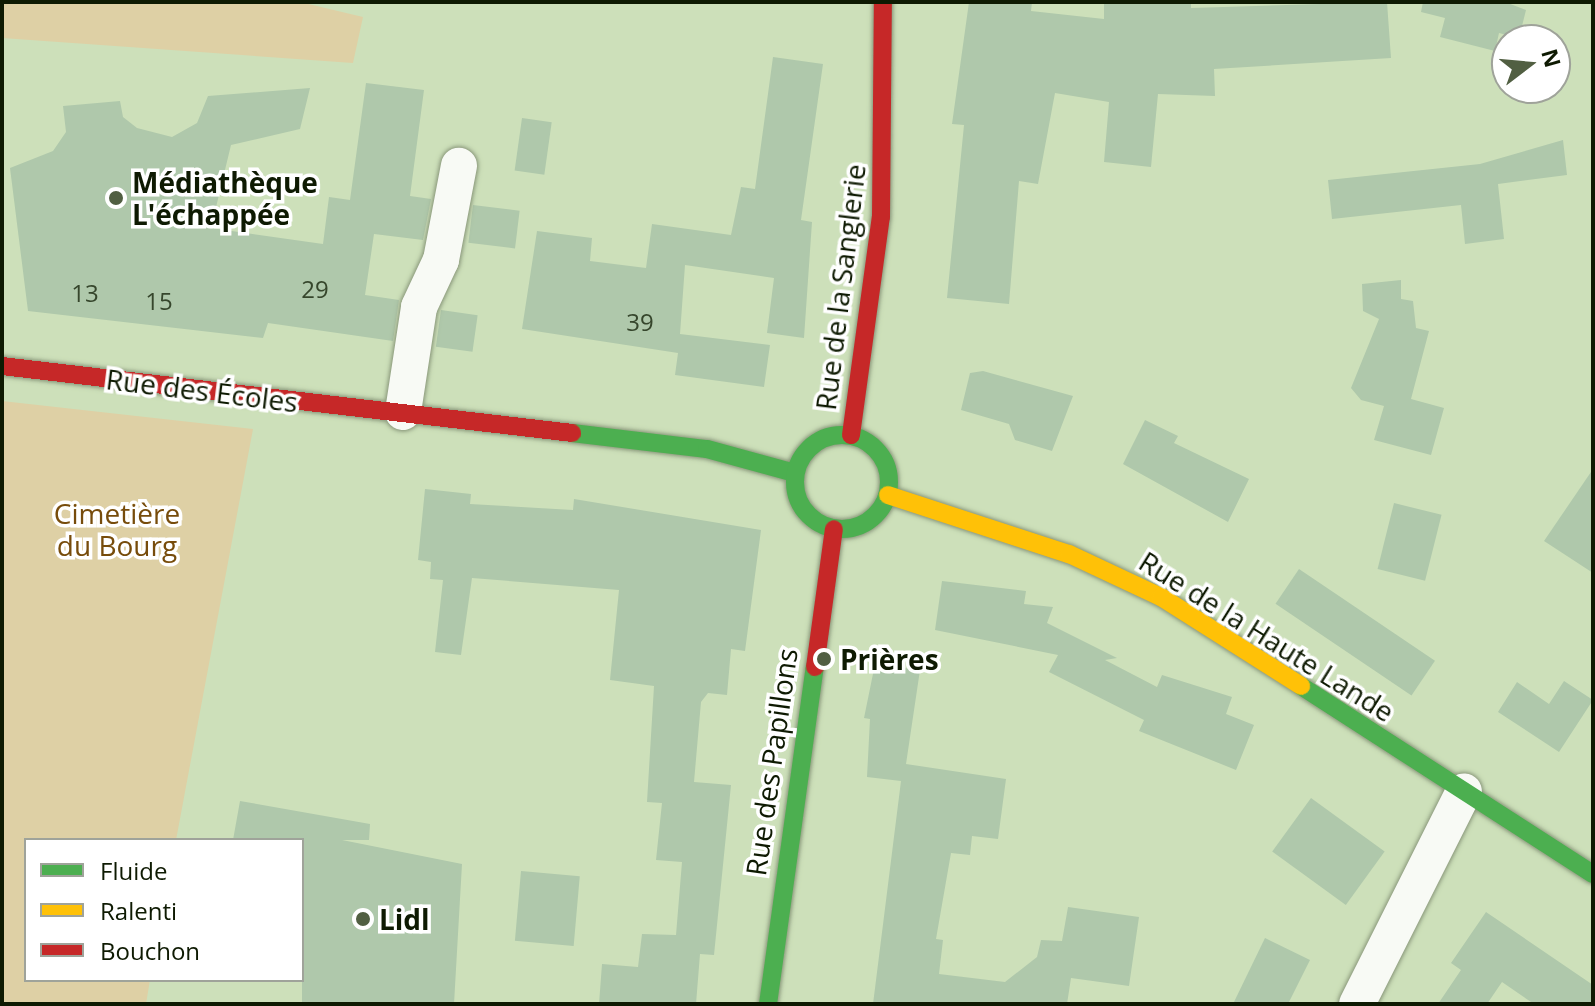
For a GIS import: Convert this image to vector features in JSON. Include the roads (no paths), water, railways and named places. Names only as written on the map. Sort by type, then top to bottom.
[{"type":"street","name":"Rue de la Sanglerie","points":[[851,435],[881,217],[883,2]]},
{"type":"street","points":[[403,412],[419,307],[441,260],[459,166]]},
{"type":"street","name":"Rue des Écoles","points":[[2,366],[707,449],[795,473]]},
{"type":"street","points":[[851,435],[882,457],[888,495],[867,522],[834,529],[799,503],[795,473],[821,439],[851,435]]},
{"type":"street","name":"Rue de la Haute Lande","points":[[888,495],[1069,554],[1161,597],[1593,874]]},
{"type":"street","name":"Rue des Papillons","points":[[768,1004],[834,529]]},
{"type":"street","points":[[1357,1004],[1464,791]]},
{"type":"place","name":"Médiathèque L'échappée","points":[[116,198]]},
{"type":"place","name":"Prières","points":[[824,659]]},
{"type":"place","name":"Lidl","points":[[363,919]]},
{"type":"park label","name":"Cimetière du Bourg","points":[[117,529]]}]
